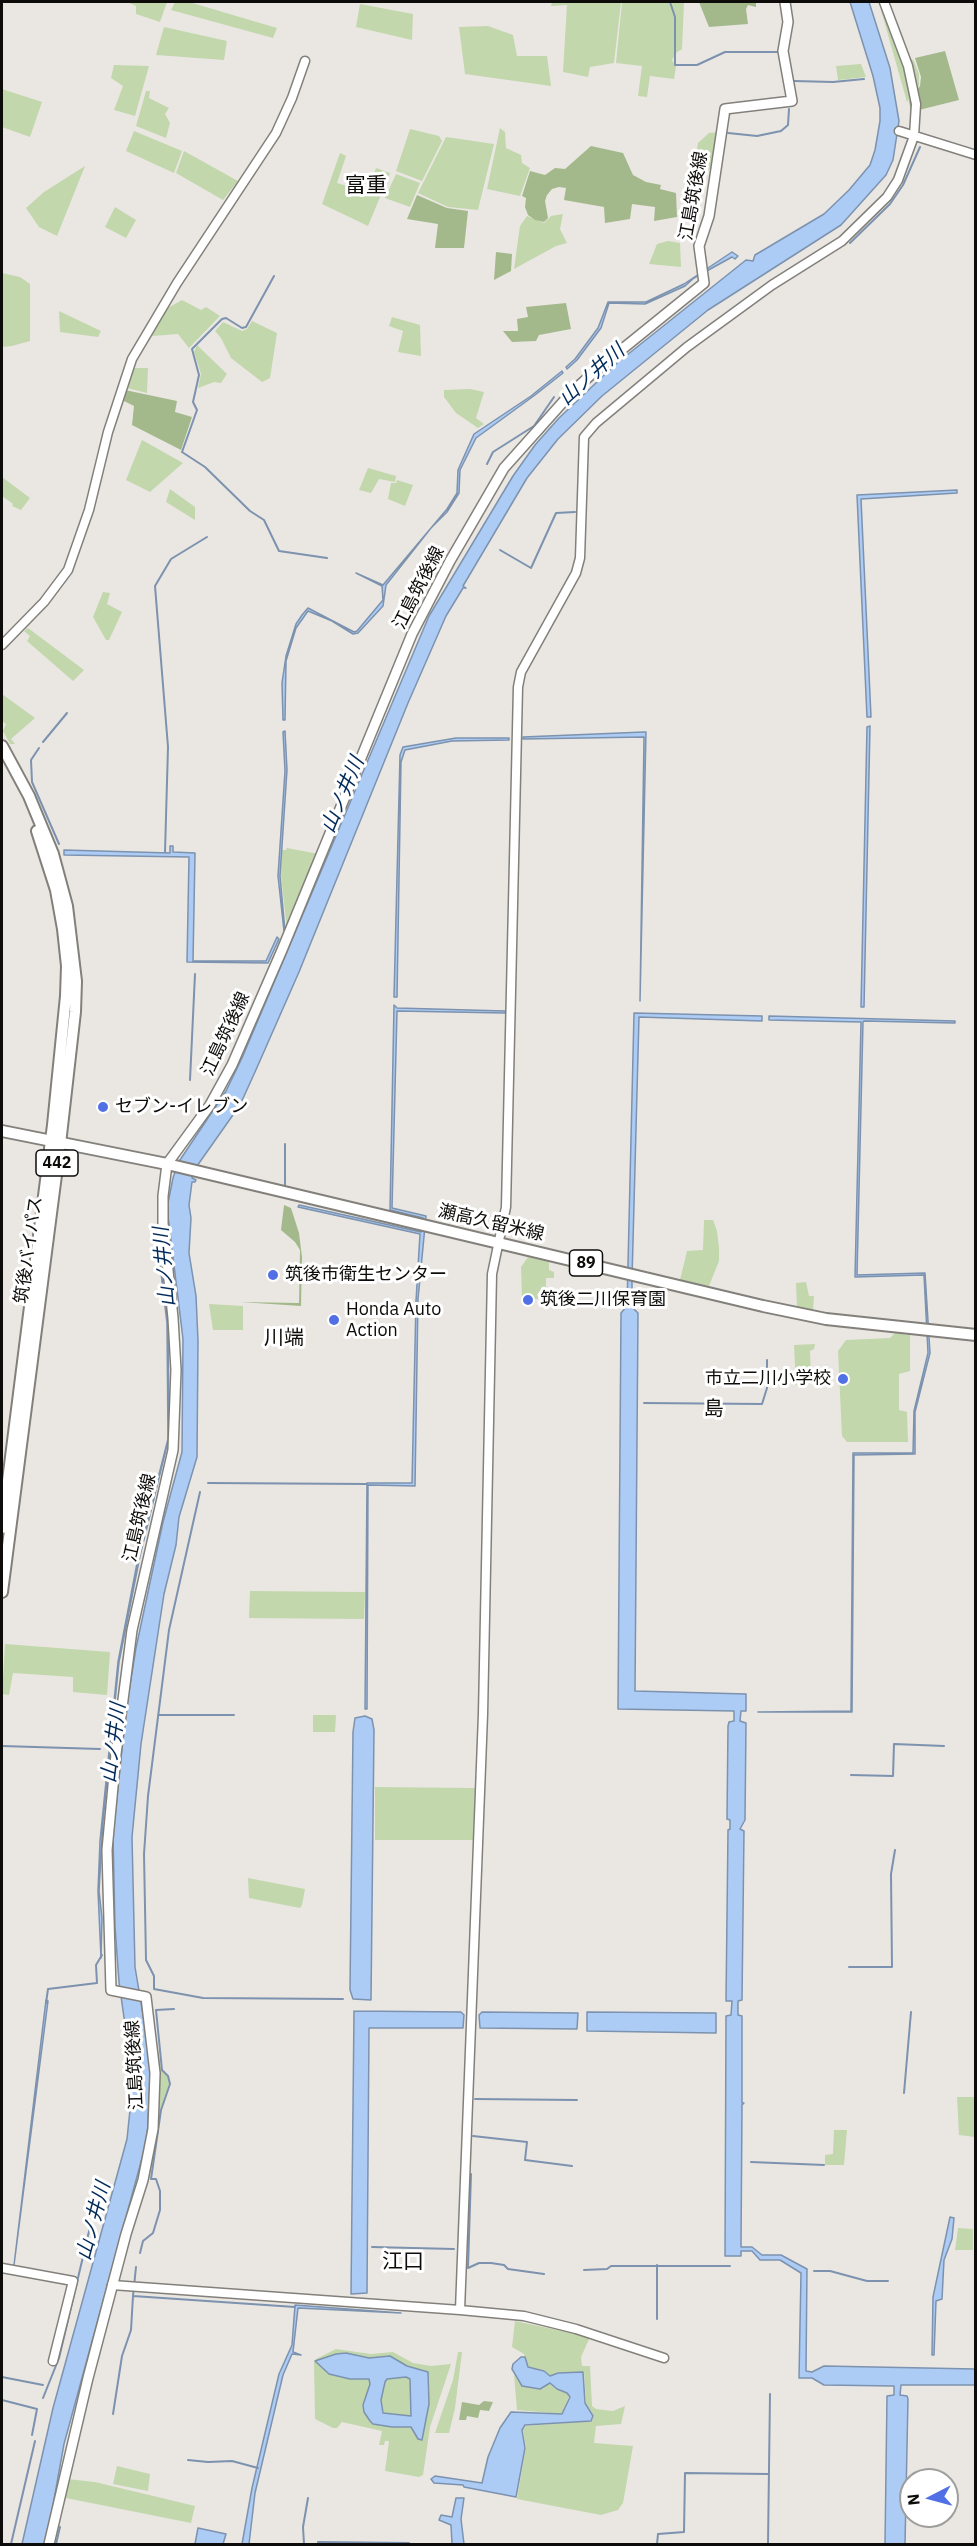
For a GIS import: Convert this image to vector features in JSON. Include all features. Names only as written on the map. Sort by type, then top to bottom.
[{"type":"main road","name":"江島筑後線","points":[[48,2544],[112,2285],[143,2180],[153,2128],[155,2073],[146,1997],[111,1990],[107,1850],[117,1743],[132,1630],[174,1441],[176,1370],[163,1223],[163,1196],[172,1166],[232,1065],[282,950],[412,634],[450,561],[504,468],[571,393],[704,283],[699,246],[709,216],[725,109],[792,101],[783,51],[788,22],[785,2]]},
{"type":"main road","name":"筑後バイパス","points":[[2,746],[29,795],[53,854],[67,906],[76,981],[75,1012],[2,1528]]},
{"type":"main road","name":"筑後バイパス","points":[[2,760],[36,830],[56,890],[67,966],[55,1143],[2,1592]]},
{"type":"main road","name":"瀬高久留米線","points":[[2,1131],[201,1172],[815,1317],[975,1335]]},
{"type":"street","points":[[460,2310],[483,1714],[492,1274],[506,1207],[518,687],[521,672],[576,573],[580,558],[584,437],[596,423],[687,347],[772,285],[842,241],[865,221],[887,197],[898,180],[914,136],[916,104],[908,66],[885,2]]},
{"type":"street","points":[[2,645],[44,602],[68,570],[89,510],[108,432],[132,359],[165,302],[276,133],[305,61]]},
{"type":"street","points":[[899,131],[975,155]]},
{"type":"street","points":[[2,2268],[73,2281],[53,2361]]},
{"type":"street","points":[[112,2285],[524,2316],[576,2329],[664,2358]]},
{"type":"green space","points":[[127,2],[167,2],[160,22],[136,14],[136,6]]},
{"type":"green space","points":[[175,2],[189,2],[277,28],[273,38],[171,10]]},
{"type":"green space","points":[[552,2],[621,2],[614,63],[590,67],[588,77],[563,72],[567,5],[551,6]]},
{"type":"green space","points":[[622,2],[684,2],[682,49],[672,60],[676,67],[674,79],[650,76],[647,97],[638,96],[642,66],[616,63]]},
{"type":"green space","points":[[699,2],[756,2],[756,7],[748,5],[746,9],[748,24],[709,27]]},
{"type":"green space","points":[[360,4],[413,14],[412,40],[356,27]]},
{"type":"green space","points":[[886,8],[919,74],[919,86],[907,102],[881,10]]},
{"type":"green space","points":[[488,26],[513,35],[517,56],[547,56],[551,86],[465,74],[459,27]]},
{"type":"green space","points":[[164,27],[227,41],[224,60],[156,55]]},
{"type":"green space","points":[[945,51],[959,100],[911,112],[909,101],[920,86],[921,77],[915,58]]},
{"type":"green space","points":[[861,64],[866,77],[838,80],[836,66]]},
{"type":"green space","points":[[114,65],[149,66],[135,116],[114,110],[123,86],[111,78]]},
{"type":"green space","points":[[2,89],[42,102],[30,137],[2,127]]},
{"type":"green space","points":[[146,91],[150,91],[149,98],[169,108],[165,114],[170,123],[166,138],[136,126]]},
{"type":"green space","points":[[500,128],[505,132],[506,148],[521,155],[522,163],[530,168],[520,196],[487,189]]},
{"type":"green space","points":[[410,129],[439,136],[442,141],[422,181],[396,171]]},
{"type":"green space","points":[[134,131],[182,151],[174,173],[126,151]]},
{"type":"green space","points":[[719,132],[713,170],[694,167],[698,143],[709,133]]},
{"type":"green space","points":[[446,137],[494,144],[478,210],[448,207],[418,193]]},
{"type":"green space","points":[[591,146],[623,153],[633,175],[646,182],[661,185],[660,189],[676,193],[677,217],[654,221],[655,207],[632,204],[630,219],[605,223],[604,207],[564,200],[566,188],[559,187],[552,189],[547,195],[545,201],[548,218],[544,222],[528,215],[525,207],[526,198],[522,196],[530,171],[545,175],[555,168],[565,169]]},
{"type":"green space","points":[[184,151],[238,181],[223,200],[176,173]]},
{"type":"green space","points":[[340,153],[346,156],[337,183],[367,192],[376,168],[390,173],[368,226],[322,204]]},
{"type":"green space","points":[[85,166],[57,236],[39,227],[26,208],[44,192]]},
{"type":"green space","points":[[396,174],[420,183],[410,207],[385,198]]},
{"type":"green space","points":[[417,195],[447,208],[468,211],[464,248],[435,248],[438,224],[407,219]]},
{"type":"green space","points":[[115,207],[136,220],[126,238],[105,227]]},
{"type":"green space","points":[[563,214],[560,229],[567,243],[556,246],[514,269],[520,226],[527,216],[544,223],[551,216]]},
{"type":"green space","points":[[668,241],[680,243],[681,267],[649,264],[657,244]]},
{"type":"green space","points":[[496,252],[512,254],[511,271],[494,280]]},
{"type":"green space","points":[[2,273],[20,277],[30,284],[30,341],[2,347]]},
{"type":"green space","points":[[182,300],[201,310],[206,307],[220,316],[189,348],[178,334],[152,336],[149,333],[166,309]]},
{"type":"green space","points":[[566,303],[571,329],[539,335],[536,341],[512,342],[503,331],[518,331],[517,319],[528,317],[526,307]]},
{"type":"green space","points":[[59,311],[101,331],[98,337],[60,332]]},
{"type":"green space","points":[[392,317],[420,325],[421,356],[398,352],[403,331],[389,326]]},
{"type":"green space","points":[[252,321],[277,333],[270,378],[262,382],[231,358],[215,331],[223,322],[242,331],[247,329]]},
{"type":"green space","points":[[197,345],[227,374],[221,383],[214,382],[198,388],[201,374],[194,352]]},
{"type":"green space","points":[[131,368],[148,368],[147,393],[123,387]]},
{"type":"green space","points":[[470,389],[484,392],[476,418],[484,424],[478,428],[456,413],[444,397],[444,390]]},
{"type":"green space","points":[[125,390],[177,401],[175,412],[192,417],[181,450],[132,425],[134,406],[122,400]]},
{"type":"green space","points":[[142,440],[183,463],[150,492],[126,480]]},
{"type":"green space","points":[[368,468],[396,476],[395,482],[379,479],[371,493],[359,490]]},
{"type":"green space","points":[[2,477],[30,498],[21,510],[12,506],[13,504],[2,496]]},
{"type":"green space","points":[[397,480],[413,485],[405,506],[388,499],[391,483],[396,483]]},
{"type":"green space","points":[[170,489],[195,507],[195,520],[166,502]]},
{"type":"green space","points":[[103,592],[110,593],[107,604],[122,612],[109,640],[106,640],[93,617]]},
{"type":"green space","points":[[28,628],[84,670],[73,681],[27,641],[30,636],[24,631]]},
{"type":"green space","points":[[2,694],[35,718],[11,739],[15,744],[10,744],[3,731],[6,724],[2,721]]},
{"type":"green space","points":[[287,848],[319,854],[287,930],[281,875],[282,850]]},
{"type":"green space","points":[[284,1205],[291,1208],[299,1233],[302,1257],[301,1306],[240,1302],[299,1303],[300,1250],[295,1242],[281,1230]]},
{"type":"green space","points":[[704,1220],[713,1220],[719,1248],[719,1261],[709,1286],[680,1280],[687,1251],[703,1250]]},
{"type":"green space","points":[[528,1257],[549,1262],[549,1270],[554,1272],[554,1278],[546,1278],[546,1294],[538,1299],[522,1298],[521,1267]]},
{"type":"green space","points":[[806,1282],[809,1296],[814,1296],[813,1311],[797,1308],[796,1283]]},
{"type":"green space","points":[[209,1304],[243,1306],[243,1330],[213,1330]]},
{"type":"green space","points":[[895,1333],[910,1335],[910,1371],[899,1374],[899,1410],[907,1412],[908,1442],[847,1442],[842,1436],[838,1351],[846,1340],[890,1338]]},
{"type":"green space","points":[[815,1344],[814,1349],[810,1351],[811,1377],[805,1377],[806,1384],[796,1385],[794,1345]]},
{"type":"green space","points":[[250,1591],[365,1592],[364,1619],[249,1618]]},
{"type":"green space","points":[[5,1644],[110,1652],[107,1695],[73,1692],[73,1677],[13,1673],[9,1695],[2,1694]]},
{"type":"green space","points":[[313,1715],[336,1715],[335,1732],[313,1732]]},
{"type":"green space","points":[[375,1787],[475,1788],[473,1840],[375,1840]]},
{"type":"green space","points":[[248,1878],[305,1889],[302,1905],[300,1908],[249,1898]]},
{"type":"green space","points":[[157,2052],[159,2052],[161,2070],[168,2077],[169,2084],[160,2110],[156,2149],[148,2180],[158,2086]]},
{"type":"green space","points":[[957,2097],[975,2097],[975,2137],[959,2135]]},
{"type":"green space","points":[[834,2130],[847,2130],[844,2165],[825,2165],[825,2155],[833,2154]]},
{"type":"green space","points":[[958,2228],[973,2229],[973,2250],[955,2250]]},
{"type":"green space","points":[[515,2321],[590,2337],[581,2357],[582,2366],[590,2366],[592,2406],[596,2409],[613,2411],[625,2406],[621,2424],[596,2426],[594,2443],[633,2446],[623,2503],[618,2510],[601,2515],[517,2499],[526,2447],[523,2430],[526,2426],[592,2421],[594,2416],[586,2403],[584,2372],[558,2372],[550,2376],[544,2370],[528,2367],[524,2354],[512,2347]]},
{"type":"green space","points":[[336,2349],[371,2354],[393,2352],[413,2363],[431,2366],[451,2364],[430,2427],[423,2475],[419,2477],[385,2471],[389,2441],[385,2441],[384,2445],[379,2445],[382,2431],[342,2422],[337,2428],[333,2428],[315,2419],[314,2362]]},
{"type":"green space","points":[[458,2352],[462,2352],[455,2408],[449,2433],[435,2433],[453,2380]]},
{"type":"green space","points":[[514,2375],[522,2386],[540,2389],[550,2383],[557,2390],[567,2393],[569,2396],[562,2414],[517,2410]]},
{"type":"green space","points":[[484,2401],[493,2402],[489,2411],[480,2410],[478,2418],[467,2416],[466,2420],[459,2420],[462,2402],[479,2405]]},
{"type":"green space","points":[[117,2466],[150,2474],[148,2491],[113,2484]]},
{"type":"green space","points":[[67,2479],[95,2482],[195,2506],[191,2523],[66,2498],[63,2494]]},
{"type":"water","points":[[850,2],[869,2],[890,68],[899,121],[893,160],[886,175],[841,225],[708,310],[602,396],[558,439],[527,478],[463,586],[466,588],[463,588],[446,616],[408,703],[299,972],[255,1072],[240,1105],[197,1166],[192,1178],[196,1180],[192,1182],[189,1205],[191,1218],[189,1253],[196,1296],[198,1341],[197,1457],[179,1517],[176,1545],[164,1594],[141,1744],[132,1837],[135,1967],[151,2062],[147,2140],[64,2444],[46,2544],[22,2544],[53,2408],[127,2139],[131,2100],[130,2060],[119,1982],[113,1836],[126,1710],[136,1648],[163,1522],[182,1452],[183,1339],[167,1208],[173,1178],[178,1163],[226,1091],[242,1058],[429,616],[513,476],[535,445],[559,418],[617,363],[746,260],[753,261],[755,255],[824,214],[849,190],[870,165],[875,150],[880,108],[873,76]]},
{"type":"water","points":[[732,252],[738,256],[735,259],[732,257],[694,278],[685,286],[645,304],[609,303],[601,328],[577,360],[567,369],[566,367],[575,359],[598,328],[608,302],[646,302],[684,284]]},
{"type":"water","points":[[562,371],[563,373],[535,395],[476,438],[460,470],[459,493],[447,512],[431,528],[457,493],[458,470],[474,434],[531,396]]},
{"type":"water","points":[[957,490],[957,493],[861,499],[871,717],[867,717],[857,495]]},
{"type":"water","points":[[431,528],[386,585],[383,606],[358,633],[353,634],[332,621],[308,611],[296,628],[286,661],[285,720],[283,720],[282,683],[286,656],[296,624],[302,615],[308,608],[354,632],[357,631],[383,600],[382,586],[356,573],[383,585]]},
{"type":"water","points":[[870,726],[864,1007],[861,1007],[867,727]]},
{"type":"water","points":[[285,731],[287,770],[280,876],[284,931],[278,876],[285,771],[283,732]]},
{"type":"water","points":[[646,732],[640,1001],[644,737],[523,739],[523,737]]},
{"type":"water","points":[[456,738],[509,738],[509,740],[452,741],[405,750],[401,762],[397,997],[394,997],[400,755],[403,747]]},
{"type":"water","points":[[170,846],[173,846],[173,852],[195,853],[193,961],[266,961],[277,937],[279,939],[268,963],[187,962],[189,857],[64,855],[64,850],[170,853]]},
{"type":"water","points":[[394,1005],[397,1008],[505,1011],[505,1013],[397,1011],[392,1208],[426,1216],[418,1299],[415,1486],[368,1485],[367,1709],[365,1709],[367,1483],[412,1483],[416,1301],[420,1234],[298,1207],[299,1205],[421,1232],[423,1218],[390,1210]]},
{"type":"water","points":[[634,1013],[762,1016],[762,1021],[639,1017],[632,1279],[632,1307],[638,1313],[635,1691],[746,1694],[746,1711],[741,1711],[740,1721],[746,1723],[745,1820],[740,1829],[744,1831],[742,2000],[738,2001],[738,2015],[742,2016],[742,2103],[744,2103],[742,2105],[741,2247],[752,2247],[762,2255],[781,2255],[807,2269],[806,2371],[812,2372],[824,2366],[975,2369],[975,2385],[901,2385],[900,2395],[907,2396],[908,2399],[907,2468],[899,2468],[899,2528],[905,2528],[905,2544],[885,2544],[887,2396],[894,2395],[894,2386],[824,2385],[812,2378],[799,2378],[801,2273],[780,2260],[760,2260],[752,2251],[741,2251],[741,2256],[725,2256],[726,2016],[731,2015],[732,2001],[726,2001],[728,1830],[730,1829],[730,1820],[727,1819],[728,1726],[729,1722],[734,1721],[734,1711],[618,1709],[621,1313],[627,1306]]},
{"type":"water","points":[[769,1016],[955,1021],[955,1023],[863,1022],[857,1275],[925,1273],[930,1353],[915,1412],[915,1454],[854,1455],[852,1712],[758,1712],[851,1711],[853,1453],[913,1453],[914,1411],[928,1353],[924,1275],[855,1277],[861,1022],[769,1020]]},
{"type":"water","points":[[158,1248],[168,1322],[169,1437],[140,1556],[119,1662],[103,1821],[99,1891],[102,1918],[101,1958],[98,1891],[100,1841],[118,1662],[139,1553],[168,1439],[167,1323]]},
{"type":"water","points":[[365,1716],[372,1719],[374,1730],[371,2000],[353,1999],[350,1990],[353,1732],[355,1718]]},
{"type":"water","points":[[46,2000],[48,2001],[14,2265]]},
{"type":"water","points":[[354,2011],[461,2012],[464,2015],[463,2028],[369,2028],[367,2293],[351,2294]]},
{"type":"water","points":[[482,2012],[578,2013],[577,2029],[480,2028],[479,2015]]},
{"type":"water","points":[[587,2012],[716,2013],[716,2033],[587,2031]]},
{"type":"water","points":[[950,2217],[954,2218],[952,2239],[944,2260],[942,2299],[936,2301],[934,2355],[932,2355],[933,2297]]},
{"type":"water","points":[[295,2305],[401,2313],[298,2308],[293,2352],[301,2355],[292,2354],[283,2375],[255,2493],[249,2544],[242,2544],[252,2488],[279,2374],[292,2345]]},
{"type":"water","points":[[346,2353],[369,2358],[390,2356],[407,2366],[428,2372],[429,2404],[422,2440],[418,2439],[411,2427],[392,2427],[373,2424],[370,2421],[364,2412],[363,2405],[370,2384],[369,2379],[350,2379],[329,2374],[315,2361]],"holes":[[[406,2377],[410,2379],[411,2416],[383,2413],[381,2400],[387,2379]]]},
{"type":"water","points":[[521,2357],[525,2357],[528,2367],[544,2371],[550,2376],[558,2373],[583,2372],[585,2403],[593,2416],[591,2421],[525,2425],[522,2430],[525,2448],[516,2497],[463,2485],[434,2483],[431,2479],[435,2476],[482,2483],[488,2457],[500,2428],[511,2412],[562,2414],[570,2397],[550,2383],[540,2389],[522,2386],[512,2369],[513,2364]]},
{"type":"water","points":[[456,2498],[464,2498],[461,2519],[464,2544],[452,2544],[451,2525],[439,2520],[441,2515],[452,2517]]},
{"type":"water","points":[[198,2528],[226,2534],[223,2544],[195,2544]]},
{"type":"waterway","points":[[670,2],[675,17],[675,65],[697,65],[725,52],[778,52]]},
{"type":"waterway","points":[[794,81],[833,82],[864,79]]},
{"type":"waterway","points":[[728,133],[757,136],[781,131],[788,125],[789,109]]},
{"type":"waterway","points":[[850,243],[890,204],[903,185],[920,147]]},
{"type":"waterway","points":[[274,276],[246,327],[242,328],[226,318],[222,319],[192,349],[199,375],[193,402],[197,410],[182,452],[205,467],[250,511],[264,520],[279,551],[327,558]]},
{"type":"waterway","name":"山ノ井川","points":[[487,464],[493,452],[534,426],[554,397]]},
{"type":"waterway","points":[[500,550],[531,568],[556,513],[575,512]]},
{"type":"waterway","points":[[165,852],[168,747],[155,586],[171,559],[207,537]]},
{"type":"waterway","points":[[43,742],[67,713]]},
{"type":"waterway","points":[[39,748],[31,760],[32,782],[59,844]]},
{"type":"waterway","points":[[190,1080],[195,974]]},
{"type":"waterway","points":[[285,1144],[285,1186]]},
{"type":"waterway","name":"山ノ井川","points":[[157,1230],[159,1251]]},
{"type":"waterway","points":[[644,1403],[762,1404],[767,1388],[767,1360]]},
{"type":"waterway","points":[[208,1483],[367,1484]]},
{"type":"waterway","points":[[200,1492],[169,1630],[148,1796],[144,1854],[146,1960],[154,1976],[154,1989],[203,1998],[343,1999]]},
{"type":"waterway","points":[[158,1715],[234,1715]]},
{"type":"waterway","points":[[851,1775],[893,1776],[894,1744],[944,1746]]},
{"type":"waterway","name":"山ノ井川","points":[[2,1746],[100,1749]]},
{"type":"waterway","points":[[849,1967],[892,1967],[891,1874],[895,1850]]},
{"type":"waterway","points":[[46,2003],[48,1989],[97,1983],[96,1965],[102,1955]]},
{"type":"waterway","points":[[140,2253],[143,2241],[153,2233],[160,2210],[160,2191],[156,2179],[151,2179],[161,2110],[170,2084],[168,2076],[162,2070],[156,2010],[174,2009]]},
{"type":"waterway","points":[[904,2093],[911,2012]]},
{"type":"waterway","points":[[475,2099],[577,2100]]},
{"type":"waterway","points":[[473,2136],[527,2142],[525,2160],[572,2166]]},
{"type":"waterway","points":[[751,2162],[824,2165]]},
{"type":"waterway","points":[[471,2174],[468,2268],[479,2263],[491,2263],[504,2265],[508,2269],[544,2274]]},
{"type":"waterway","name":"山ノ井川","points":[[43,2398],[59,2358],[91,2223]]},
{"type":"waterway","points":[[372,2247],[454,2249]]},
{"type":"waterway","points":[[657,2265],[657,2319]]},
{"type":"waterway","points":[[584,2270],[607,2269],[611,2266],[730,2266]]},
{"type":"waterway","points":[[133,2296],[136,2267]]},
{"type":"waterway","points":[[814,2271],[830,2271],[867,2281],[888,2281]]},
{"type":"waterway","points":[[113,2414],[122,2356],[131,2330],[133,2296],[295,2307]]},
{"type":"waterway","points":[[2,2377],[43,2385]]},
{"type":"waterway","points":[[768,2544],[770,2394]]},
{"type":"waterway","points":[[2,2400],[37,2409],[32,2435]]},
{"type":"waterway","points":[[11,2544],[35,2441]]},
{"type":"waterway","points":[[188,2460],[232,2461],[258,2468]]},
{"type":"waterway","points":[[657,2544],[658,2534],[684,2532],[685,2473],[769,2474]]},
{"type":"waterway","points":[[304,2544],[303,2527],[308,2498]]},
{"type":"waterway","points":[[56,2544],[60,2527]]},
{"type":"waterway","points":[[318,2544],[318,2542],[409,2543]]},
{"type":"place","name":"セブン-イレブン","points":[[103,1107]]},
{"type":"place","name":"筑後市衛生センター","points":[[273,1275]]},
{"type":"place","name":"筑後二川保育園","points":[[528,1300]]},
{"type":"place","name":"Honda Auto Action","points":[[334,1320]]},
{"type":"place","name":"市立二川小学校","points":[[843,1379]]},
{"type":"district","name":"富重","points":[[366,186]]},
{"type":"district","name":"川端","points":[[284,1338]]},
{"type":"district","name":"島","points":[[714,1409]]},
{"type":"district","name":"江口","points":[[403,2262]]}]
